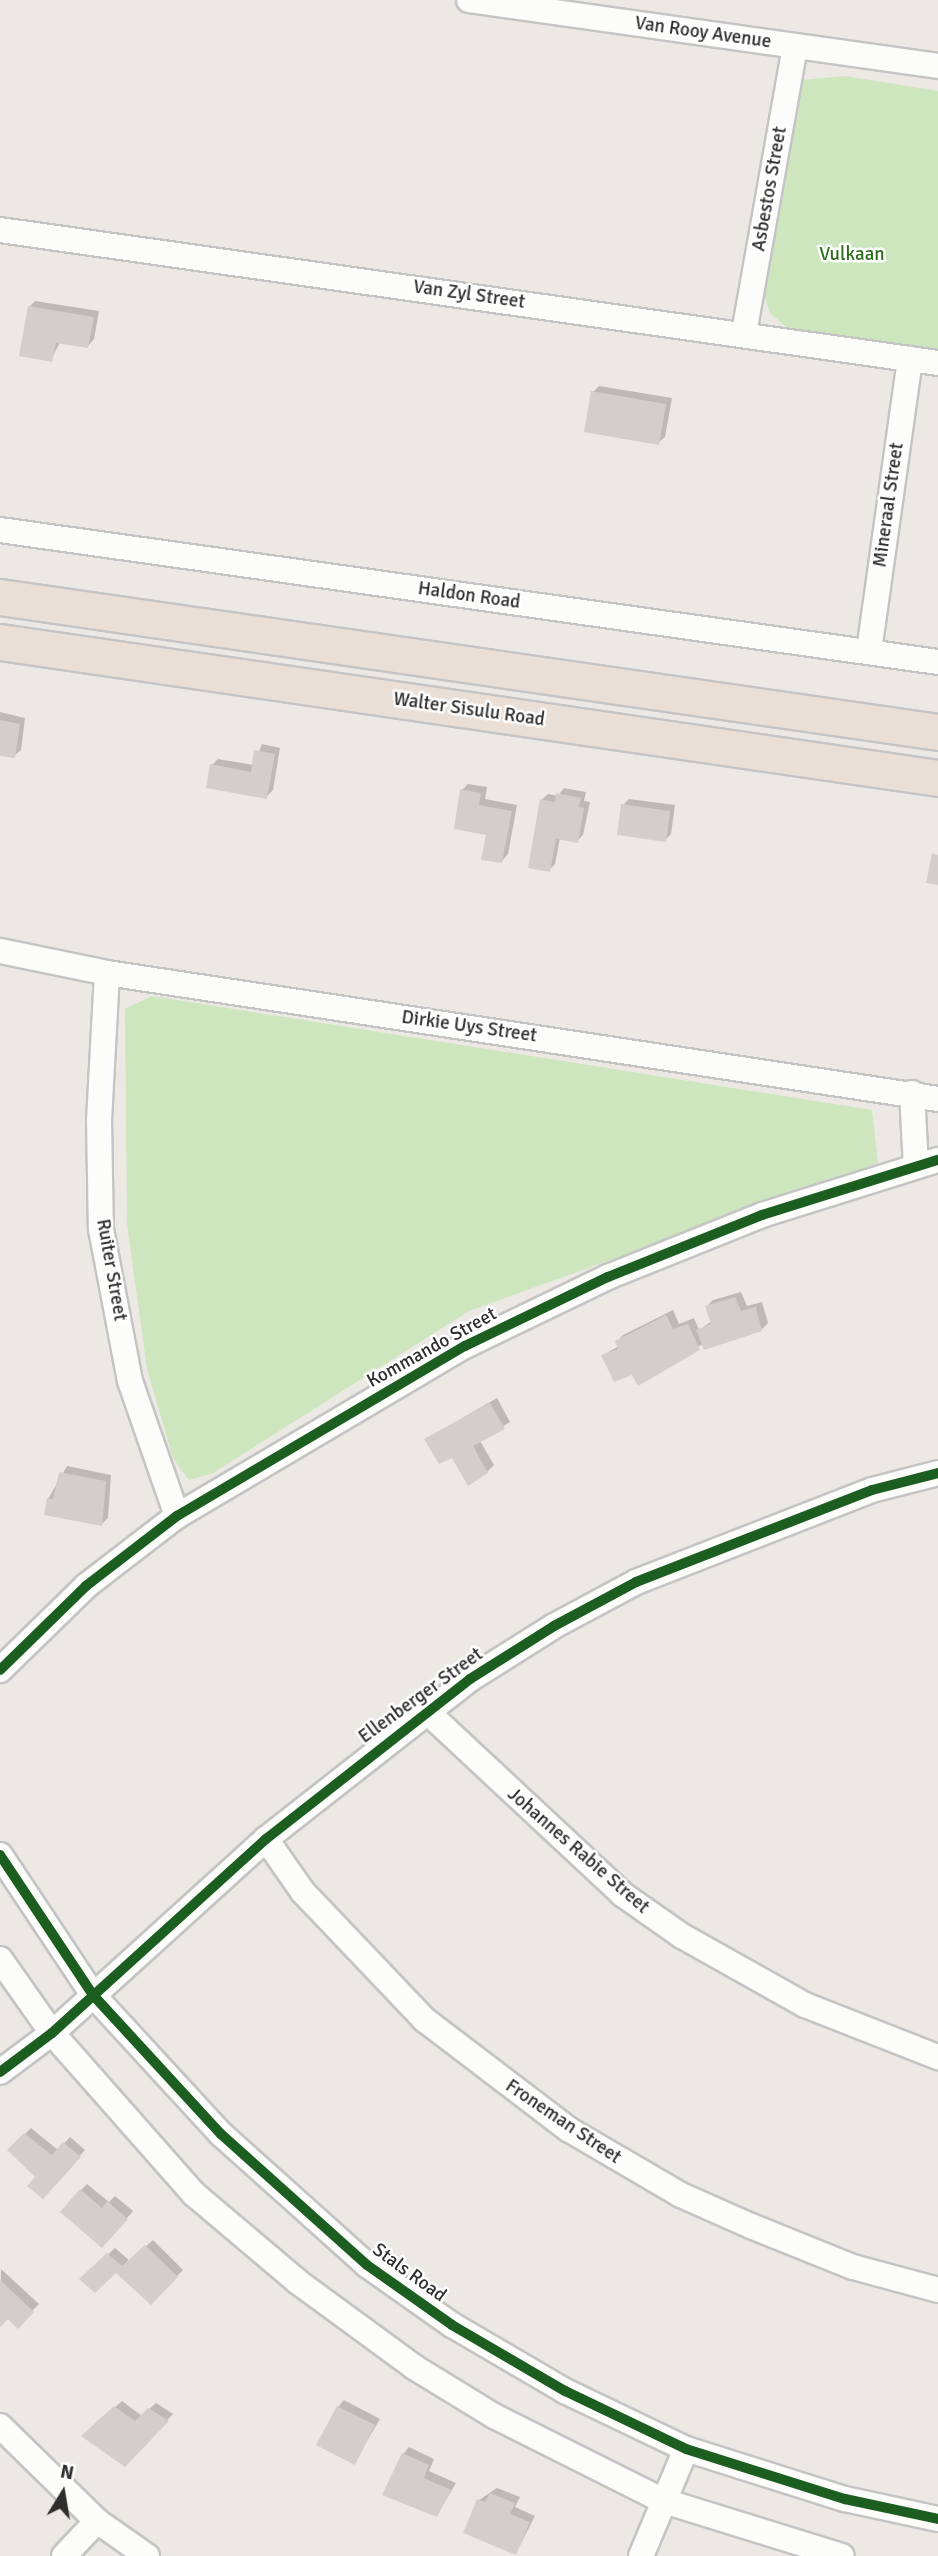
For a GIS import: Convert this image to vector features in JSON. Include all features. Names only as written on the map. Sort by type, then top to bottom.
[{"type":"highway","points":[[0,597],[938,732]]},
{"type":"highway","points":[[225,674],[230,632]]},
{"type":"highway","name":"Walter Sisulu Road","points":[[0,642],[938,778]]},
{"type":"highway","points":[[455,708],[461,664]]},
{"type":"highway","points":[[786,756],[793,712]]},
{"type":"street","name":"Van Rooy Avenue","points":[[469,0],[938,66]]},
{"type":"street","name":"Asbestos Street","points":[[744,333],[795,46]]},
{"type":"street","name":"Van Zyl Street","points":[[0,230],[744,333],[938,363]]},
{"type":"street","name":"Mineraal Street","points":[[869,651],[910,359]]},
{"type":"street","name":"Haldon Road","points":[[0,530],[938,662]]},
{"type":"street","name":"Dirkie Uys Street","points":[[0,951],[107,973],[938,1099]]},
{"type":"street","name":"Ruiter Street","points":[[107,973],[100,1119],[101,1229],[130,1381],[177,1516]]},
{"type":"street","points":[[912,1093],[927,1163]]},
{"type":"street","name":"Kommando Street","points":[[0,1670],[86,1586],[177,1516],[466,1346],[608,1277],[762,1215],[927,1163]]},
{"type":"street","name":"Ellenberger Street","points":[[0,2072],[52,2033],[266,1839],[425,1710],[554,1626],[636,1583],[872,1490],[938,1473]]},
{"type":"street","name":"Johannes Rabie Street","points":[[425,1710],[602,1876],[681,1936],[806,2005],[938,2057]]},
{"type":"street","name":"Froneman Street","points":[[266,1839],[303,1892],[425,2020],[568,2129],[681,2194],[764,2232],[853,2267],[938,2290]]},
{"type":"street","name":"Stals Road","points":[[0,1855],[93,1996],[221,2134],[367,2265],[452,2325],[565,2391],[686,2449],[845,2499],[938,2519]]},
{"type":"street","points":[[0,1959],[52,2033],[194,2194],[298,2282],[414,2367],[494,2416],[664,2501],[842,2556]]},
{"type":"street","points":[[0,2426],[97,2521],[147,2556]]},
{"type":"street","points":[[641,2556],[686,2449]]},
{"type":"street","points":[[64,2556],[97,2521]]},
{"type":"green space","name":"Vulkaan","points":[[845,76],[938,91],[938,359],[796,335],[770,313],[761,286],[784,101],[802,80]]},
{"type":"green space","points":[[152,996],[872,1110],[878,1163],[469,1311],[213,1473],[189,1480],[173,1458],[147,1369],[127,1224],[125,1009]]},
{"type":"building","points":[[28,306],[94,317],[88,348],[56,343],[52,362],[19,356]]},
{"type":"building","points":[[591,391],[666,404],[659,445],[584,432]]},
{"type":"building","points":[[0,720],[20,724],[15,758],[0,756]]},
{"type":"building","points":[[254,750],[275,754],[267,799],[206,788],[210,764],[251,772]]},
{"type":"building","points":[[460,789],[481,793],[479,805],[512,811],[502,863],[481,860],[486,835],[454,829]]},
{"type":"building","points":[[556,793],[581,798],[579,807],[584,808],[578,843],[556,839],[550,872],[528,868],[540,799],[555,802]]},
{"type":"building","points":[[621,804],[670,811],[666,842],[617,835]]},
{"type":"building","points":[[932,853],[938,855],[938,885],[926,883]]},
{"type":"building","points":[[735,1297],[741,1311],[756,1307],[762,1331],[704,1350],[696,1330],[711,1324],[705,1306]]},
{"type":"building","points":[[666,1315],[673,1329],[688,1324],[700,1350],[638,1386],[632,1375],[614,1382],[601,1355],[618,1349],[615,1341]]},
{"type":"building","points":[[490,1403],[505,1429],[473,1446],[488,1473],[468,1486],[452,1458],[439,1464],[424,1439]]},
{"type":"building","points":[[59,1472],[106,1481],[102,1526],[44,1515],[47,1498],[53,1499]]},
{"type":"building","points":[[24,2133],[52,2155],[63,2142],[81,2157],[43,2199],[27,2186],[35,2177],[7,2150]]},
{"type":"building","points":[[80,2189],[102,2208],[107,2201],[128,2219],[102,2248],[60,2212]]},
{"type":"building","points":[[145,2245],[178,2277],[151,2305],[116,2273],[95,2293],[79,2279],[107,2253],[122,2266]]},
{"type":"building","points":[[0,2280],[34,2312],[18,2329],[8,2319],[0,2327]]},
{"type":"building","points":[[114,2406],[135,2421],[148,2408],[169,2421],[125,2467],[81,2436]]},
{"type":"building","points":[[337,2406],[375,2425],[355,2465],[316,2445]]},
{"type":"building","points":[[402,2453],[429,2465],[424,2478],[451,2490],[437,2517],[382,2495]]},
{"type":"building","points":[[490,2493],[515,2503],[510,2514],[530,2522],[516,2555],[463,2533],[477,2499],[485,2502]]},
{"type":"cycle path","points":[[0,1670],[86,1586],[177,1516],[465,1346],[608,1277],[762,1215],[938,1160]]},
{"type":"cycle path","points":[[0,2072],[52,2033],[266,1839],[470,1679],[554,1626],[636,1582],[872,1490],[938,1473]]},
{"type":"cycle path","points":[[0,1855],[93,1995],[221,2134],[367,2265],[452,2325],[565,2391],[686,2449],[845,2499],[938,2519]]}]
